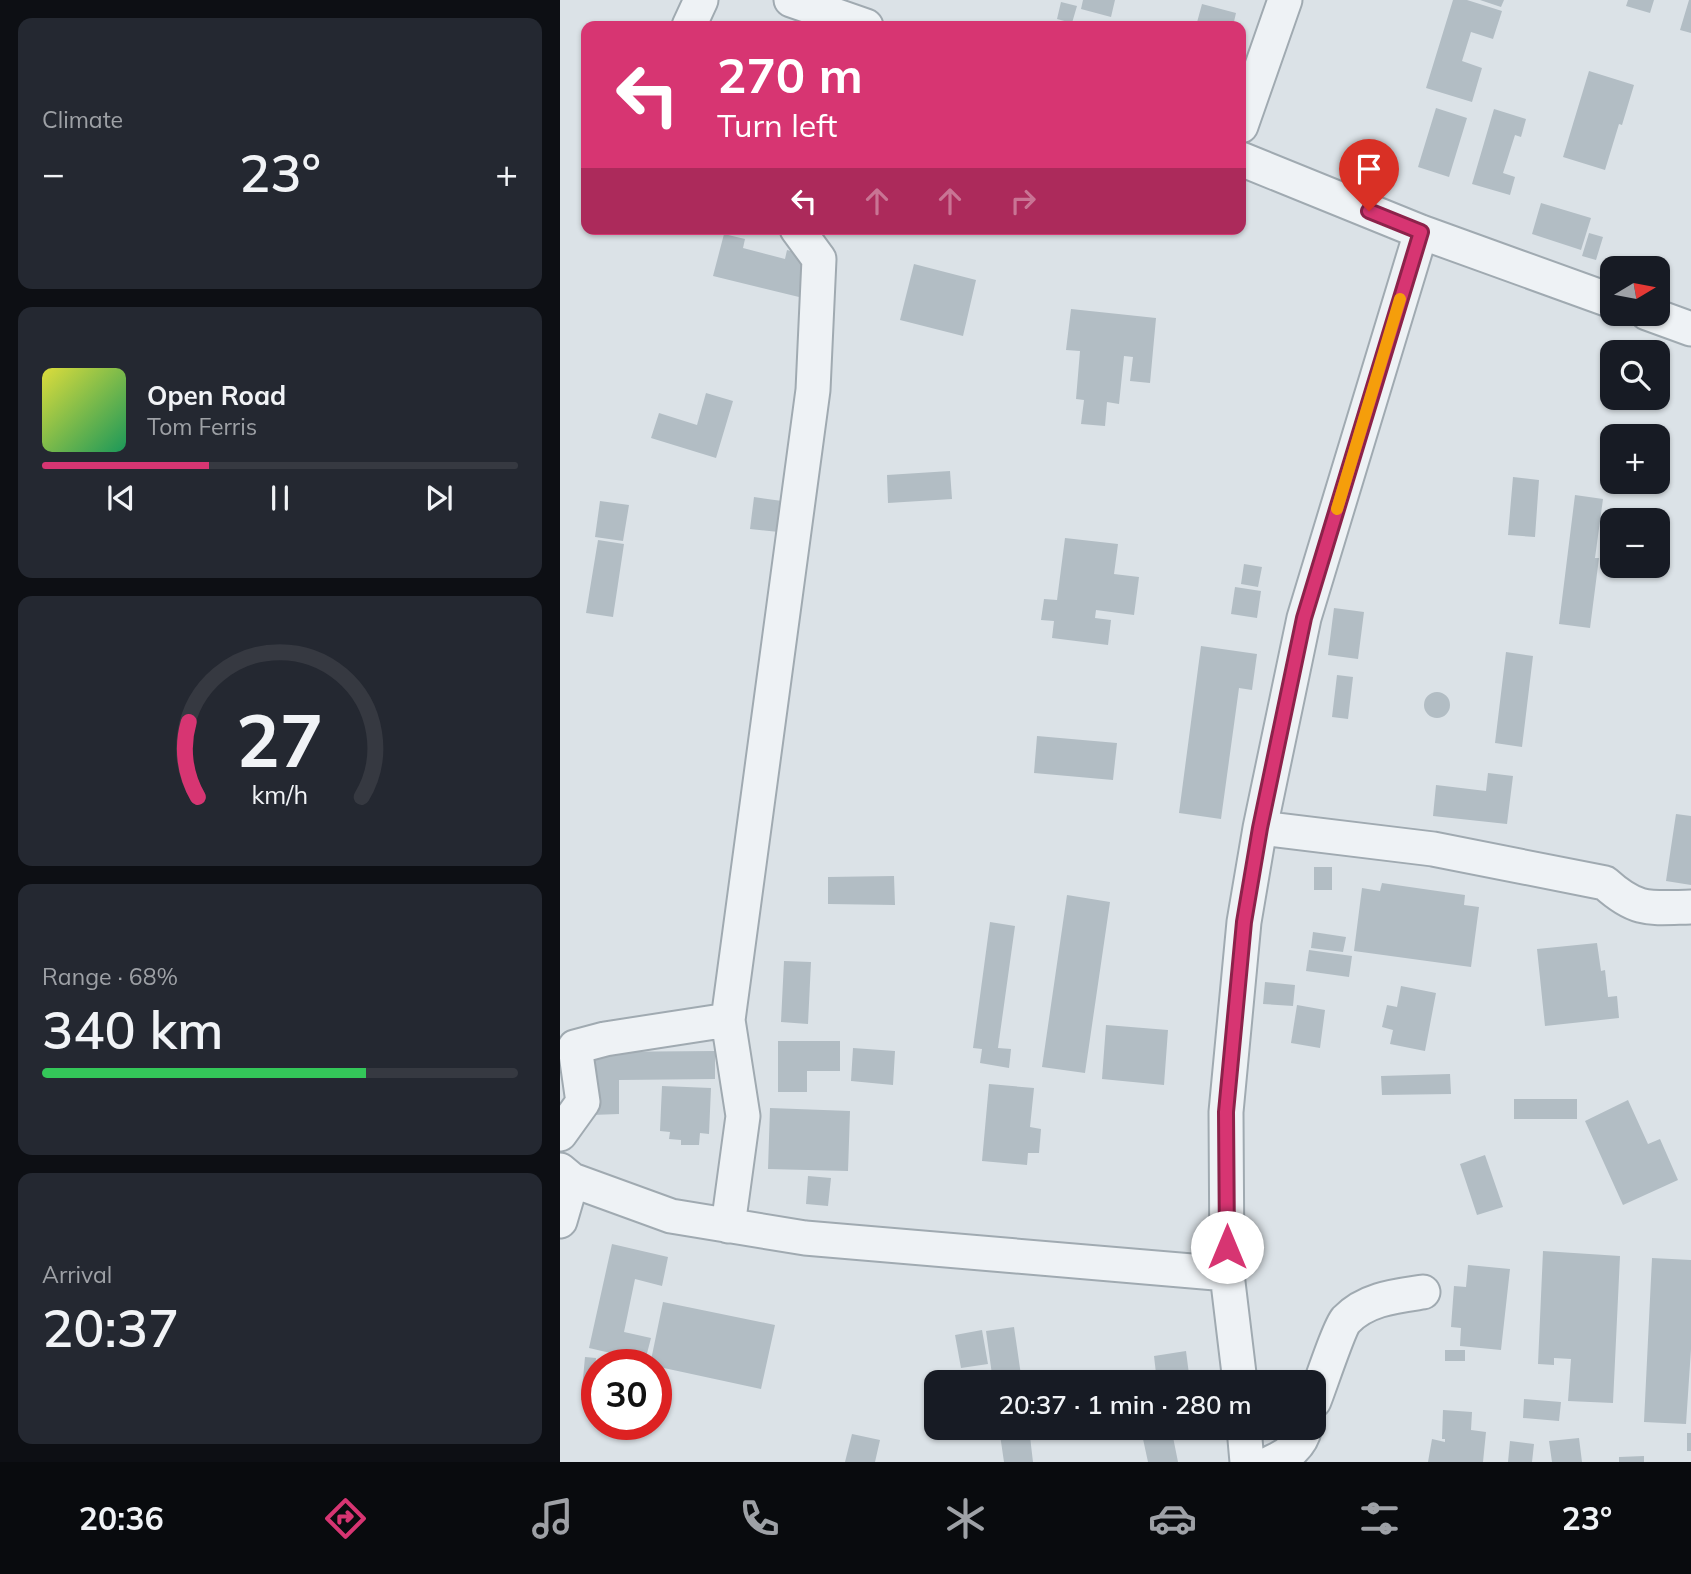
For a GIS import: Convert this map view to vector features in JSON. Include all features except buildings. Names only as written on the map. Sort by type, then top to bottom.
[{"type":"street","points":[[691,21],[701,0]]},
{"type":"street","points":[[791,0],[852,21]]},
{"type":"street","points":[[1246,111],[1285,0]]},
{"type":"street","points":[[1246,161],[1421,232],[1600,297]]},
{"type":"street","points":[[1239,1370],[1227,1274],[1226,1112],[1244,922],[1260,828],[1304,618],[1421,232]]},
{"type":"street","points":[[728,1226],[743,1116],[728,1020],[813,390],[819,259],[801,235]]},
{"type":"street","points":[[1670,321],[1691,329]]},
{"type":"street","points":[[1260,828],[1433,849],[1605,883],[1623,899],[1650,908],[1691,907]]},
{"type":"street","points":[[560,1134],[583,1102],[575,1047],[605,1039],[728,1020]]},
{"type":"street","points":[[560,1221],[566,1175],[671,1216],[805,1238],[1227,1274]]},
{"type":"street","points":[[1326,1370],[1345,1321],[1365,1307],[1389,1297],[1423,1292]]},
{"type":"street","points":[[1245,1440],[1247,1462]]},
{"type":"street","points":[[1272,1462],[1285,1456],[1301,1440]]},
{"type":"slow traffic","points":[[1337,509],[1400,299]]},
{"type":"route","points":[[1227,1247],[1226,1112],[1244,922],[1260,828],[1304,618],[1421,232],[1369,211]]}]
